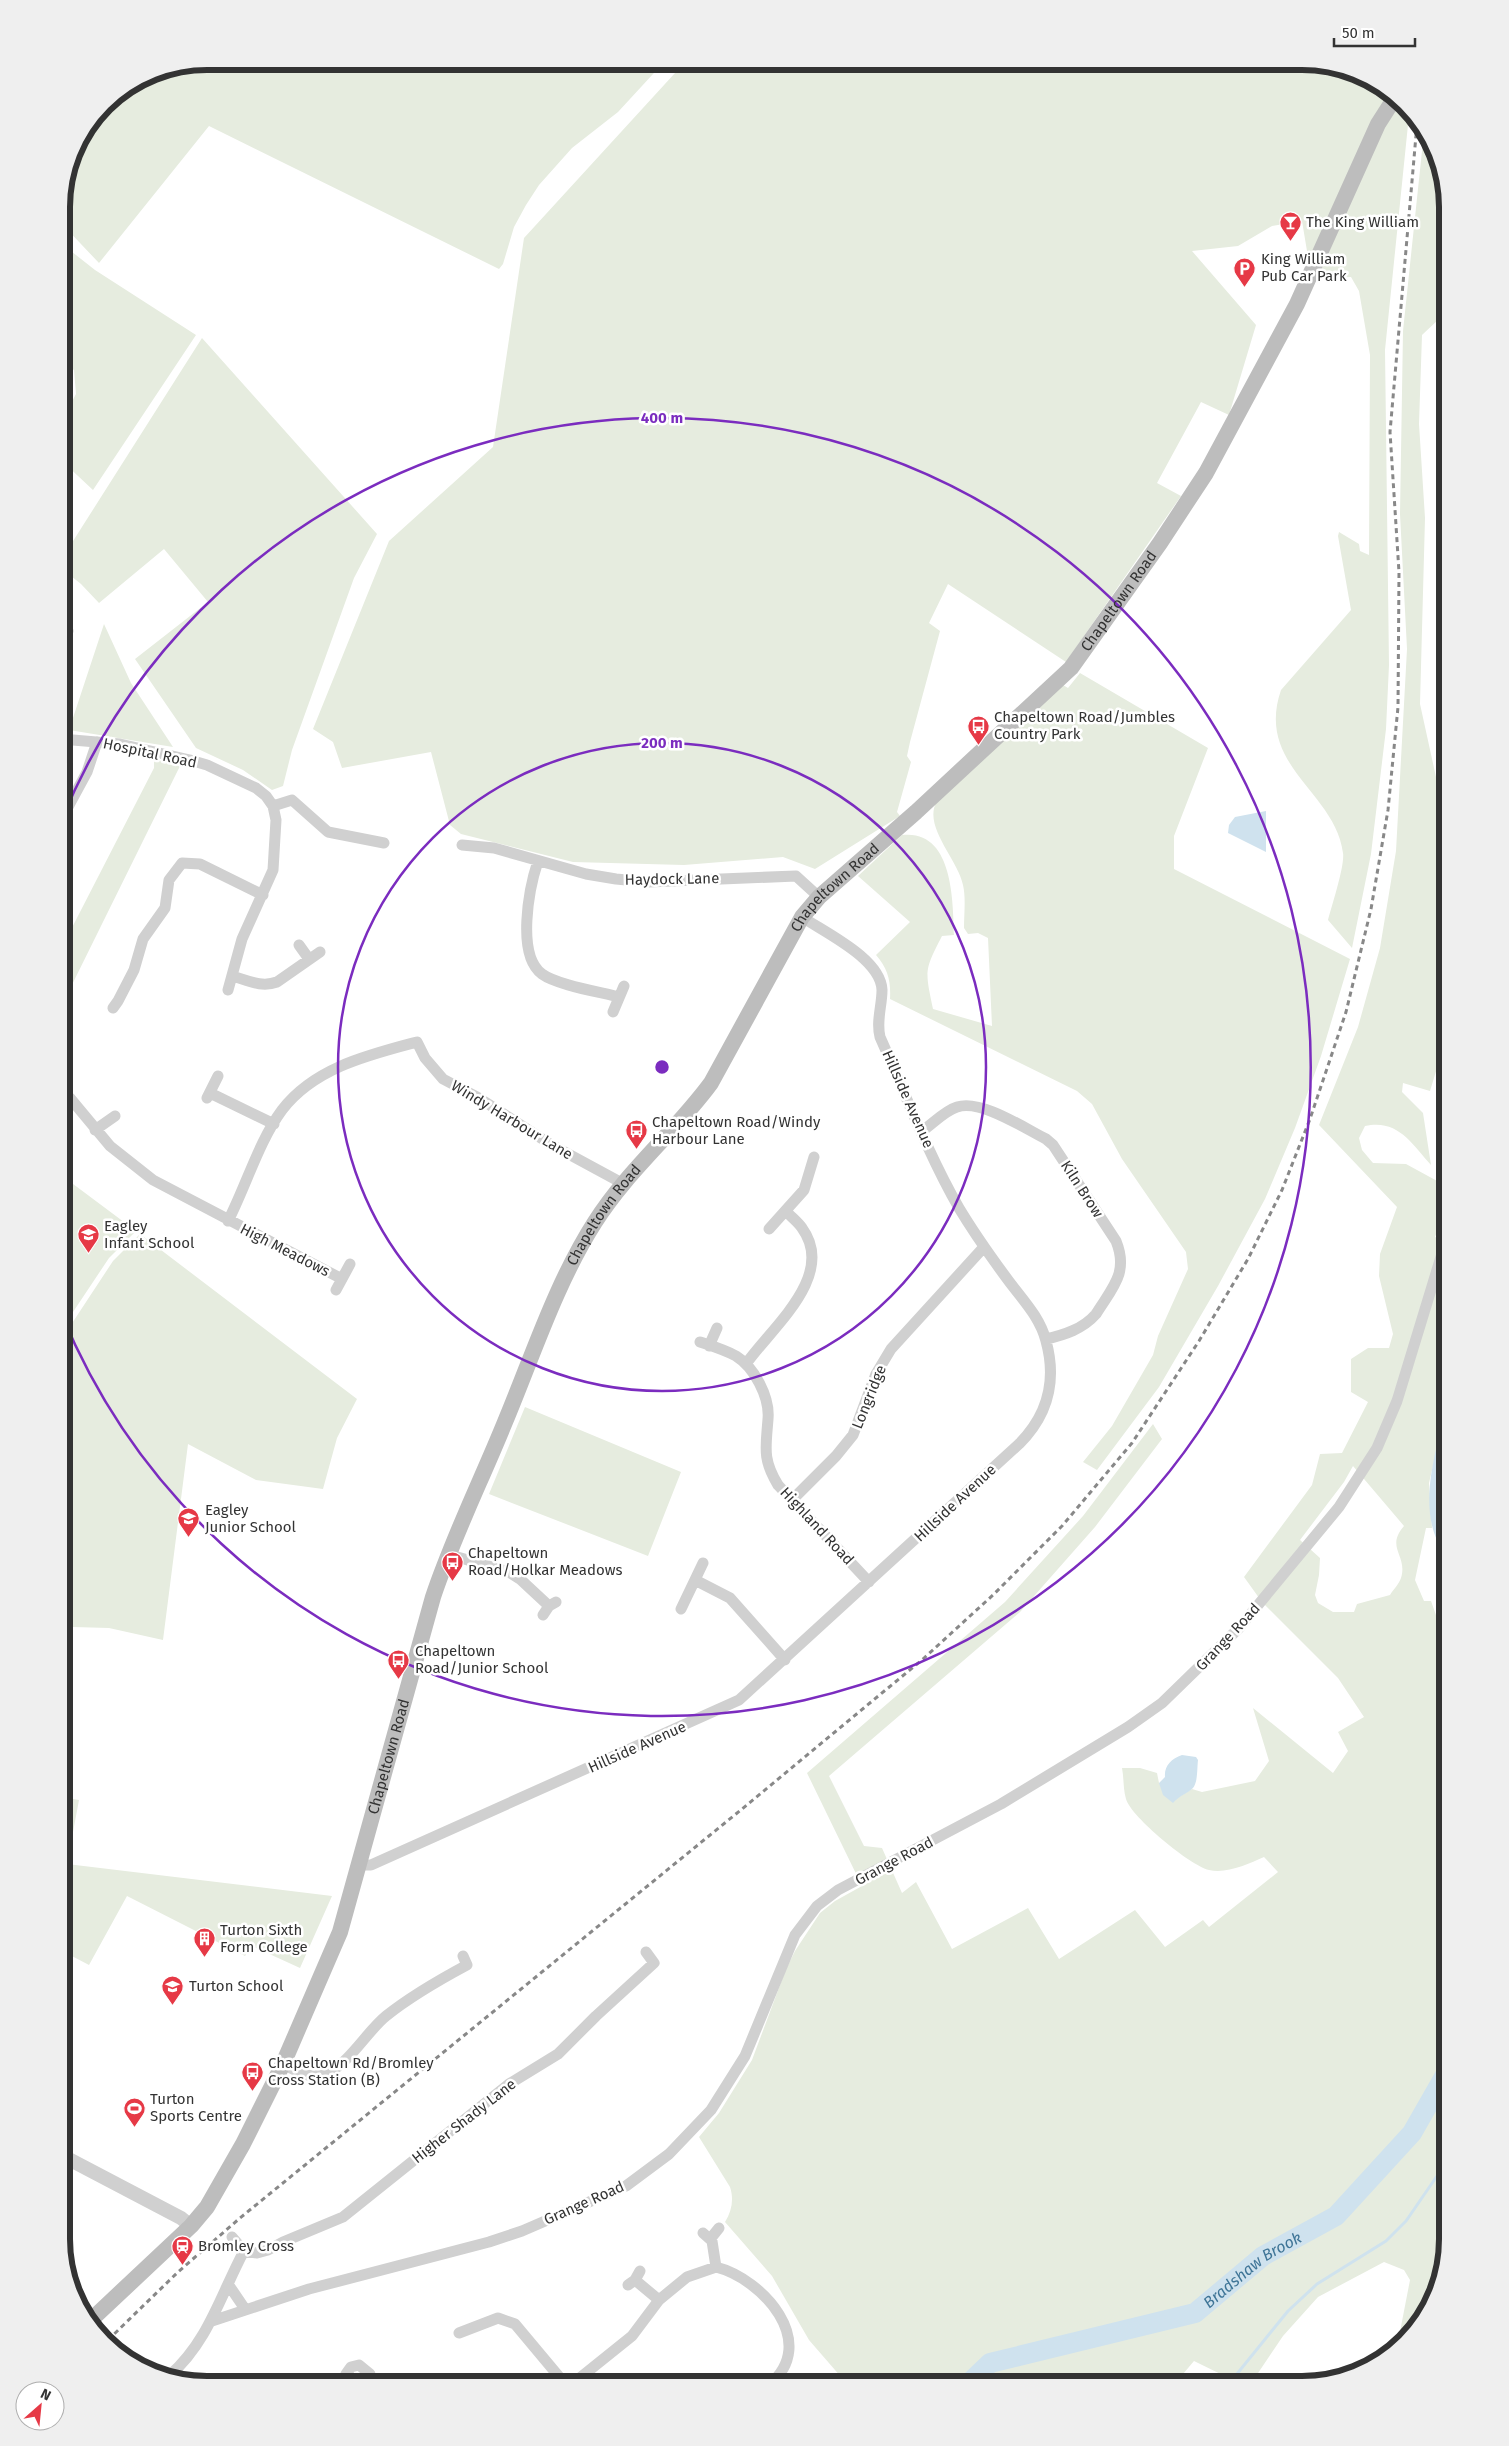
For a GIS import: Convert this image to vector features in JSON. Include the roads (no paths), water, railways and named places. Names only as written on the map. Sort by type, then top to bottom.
[{"type":"main road","name":"Chapeltown Road","points":[[94,2317],[196,2220],[226,2176],[282,2064],[331,1956],[359,1865],[433,1597],[447,1554],[501,1432],[560,1289],[582,1244],[622,1183],[697,1102],[711,1083],[802,916],[819,897],[916,812],[1057,682],[1083,653],[1206,473],[1297,304],[1378,124],[1391,103]]},
{"type":"street","name":"Hospital Road","points":[[70,740],[120,744],[207,765],[256,788],[266,796],[273,806]]},
{"type":"street","points":[[70,805],[88,772],[97,742]]},
{"type":"street","points":[[228,990],[242,939],[263,896],[273,870],[276,826],[273,806],[292,800],[328,832],[384,842]]},
{"type":"street","name":"Haydock Lane","points":[[462,845],[494,848],[608,878],[648,882],[796,876],[819,897]]},
{"type":"street","points":[[538,861],[531,883],[528,902],[528,948],[536,969],[553,980],[619,997]]},
{"type":"street","points":[[113,1008],[126,996],[143,938],[166,908],[170,880],[182,863],[200,864],[263,896]]},
{"type":"street","name":"Hillside Avenue","points":[[359,1865],[371,1865],[723,1709],[751,1692],[1019,1444],[1035,1426],[1048,1403],[1051,1389],[1051,1365],[1046,1339],[1036,1316],[984,1247],[959,1207],[922,1130],[880,1036],[878,1026],[882,991],[874,968],[868,961],[802,916]]},
{"type":"street","points":[[299,945],[309,959]]},
{"type":"street","points":[[232,976],[262,985],[269,985],[277,982],[320,952]]},
{"type":"street","points":[[613,1012],[624,986]]},
{"type":"street","name":"Windy Harbour Lane","points":[[417,1042],[425,1058],[443,1079],[479,1098],[550,1144],[622,1183]]},
{"type":"street","name":"High Meadows","points":[[228,1221],[274,1124],[291,1100],[322,1077],[344,1064],[364,1056],[417,1042]]},
{"type":"street","points":[[218,1076],[208,1095],[274,1124]]},
{"type":"street","name":"High Meadows","points":[[70,1098],[95,1130],[124,1158],[148,1176],[228,1221],[342,1278]]},
{"type":"street","name":"Kiln Brow","points":[[922,1130],[948,1112],[968,1105],[988,1110],[1046,1139],[1053,1145],[1116,1241],[1120,1251],[1121,1271],[1096,1314],[1091,1321],[1070,1333],[1046,1339]]},
{"type":"street","points":[[95,1130],[115,1116]]},
{"type":"street","points":[[769,1230],[804,1190],[814,1157]]},
{"type":"street","points":[[746,1364],[803,1290],[811,1271],[812,1259],[806,1236],[786,1211]]},
{"type":"street","name":"Longridge","points":[[792,1500],[836,1456],[853,1435],[876,1374],[891,1349],[984,1247]]},
{"type":"street","name":"Grange Road","points":[[212,2321],[309,2289],[489,2242],[522,2231],[626,2186],[669,2154],[711,2110],[730,2081],[749,2047],[795,1935],[817,1906],[838,1890],[1001,1804],[1128,1727],[1162,1702],[1198,1670],[1262,1602],[1339,1507],[1377,1448],[1397,1401],[1439,1263]]},
{"type":"street","name":"High Meadows","points":[[336,1290],[350,1264]]},
{"type":"street","name":"Highland Road","points":[[717,1328],[705,1344],[736,1357],[746,1364],[760,1385],[767,1406],[766,1461],[778,1485],[870,1582]]},
{"type":"street","points":[[447,1554],[509,1572],[520,1579],[549,1608]]},
{"type":"street","points":[[681,1609],[703,1562]]},
{"type":"street","points":[[695,1580],[730,1598],[785,1660]]},
{"type":"street","name":"Higher Shady Lane","points":[[244,2251],[268,2250],[343,2217],[509,2084],[558,2054],[654,1963],[646,1952]]},
{"type":"street","points":[[282,2064],[311,2076],[322,2075],[332,2071],[342,2063],[384,2017],[427,1987],[467,1965],[463,1956]]},
{"type":"street","points":[[70,2160],[149,2201],[196,2220]]},
{"type":"street","points":[[716,2266],[707,2236],[719,2228]]},
{"type":"street","points":[[173,2371],[195,2349],[212,2321],[244,2251],[232,2237]]},
{"type":"street","points":[[581,2376],[632,2336],[659,2300],[687,2277],[716,2266],[747,2279],[786,2326],[790,2349],[787,2361],[777,2376]]},
{"type":"street","points":[[634,2279],[659,2300]]},
{"type":"street","points":[[228,2284],[245,2309]]},
{"type":"street","points":[[457,2334],[498,2318],[515,2324],[559,2376]]},
{"type":"street","points":[[347,2376],[346,2374],[351,2367],[359,2365],[370,2375]]},
{"type":"water","points":[[1266,811],[1266,852],[1228,833],[1229,825],[1235,817]]},
{"type":"water","points":[[1439,1436],[1439,1543],[1431,1522],[1429,1502],[1430,1481]]},
{"type":"water","points":[[1182,1755],[1196,1757],[1198,1760],[1197,1779],[1193,1788],[1173,1803],[1163,1795],[1159,1783],[1165,1777],[1169,1763]]},
{"type":"waterway","name":"Bradshaw Brook","points":[[976,2376],[990,2363],[1195,2313],[1263,2256],[1336,2216],[1412,2133],[1439,2086]]},
{"type":"waterway","points":[[1235,2376],[1288,2311],[1317,2284],[1386,2241],[1406,2221],[1439,2173]]},
{"type":"railway","points":[[112,2337],[178,2272],[240,2218],[742,1809],[923,1659],[993,1595],[1062,1526],[1132,1443],[1199,1341],[1248,1259],[1282,1190],[1310,1119],[1346,1012],[1371,909],[1388,810],[1398,707],[1399,572],[1390,432],[1416,132]]},
{"type":"place","name":"The King William","points":[[1290,241]]},
{"type":"place","name":"King William Pub Car Park","points":[[1245,287]]},
{"type":"place","name":"Chapeltown Road/Jumbles Country Park","points":[[978,745]]},
{"type":"place","name":"Chapeltown Road/Windy Harbour Lane","points":[[636,1150]]},
{"type":"place","name":"Eagley Infant School","points":[[88,1254]]},
{"type":"place","name":"Eagley Junior School","points":[[189,1538]]},
{"type":"place","name":"Chapeltown Road/Holkar Meadows","points":[[452,1581]]},
{"type":"place","name":"Chapeltown Road/Junior School","points":[[399,1679]]},
{"type":"place","name":"Turton Sixth Form College","points":[[204,1958]]},
{"type":"place","name":"Turton School","points":[[173,2005]]},
{"type":"place","name":"Chapeltown Rd/Bromley Cross Station (B)","points":[[252,2091]]},
{"type":"place","name":"Turton Sports Centre","points":[[134,2127]]},
{"type":"place","name":"Bromley Cross","points":[[182,2265]]}]
